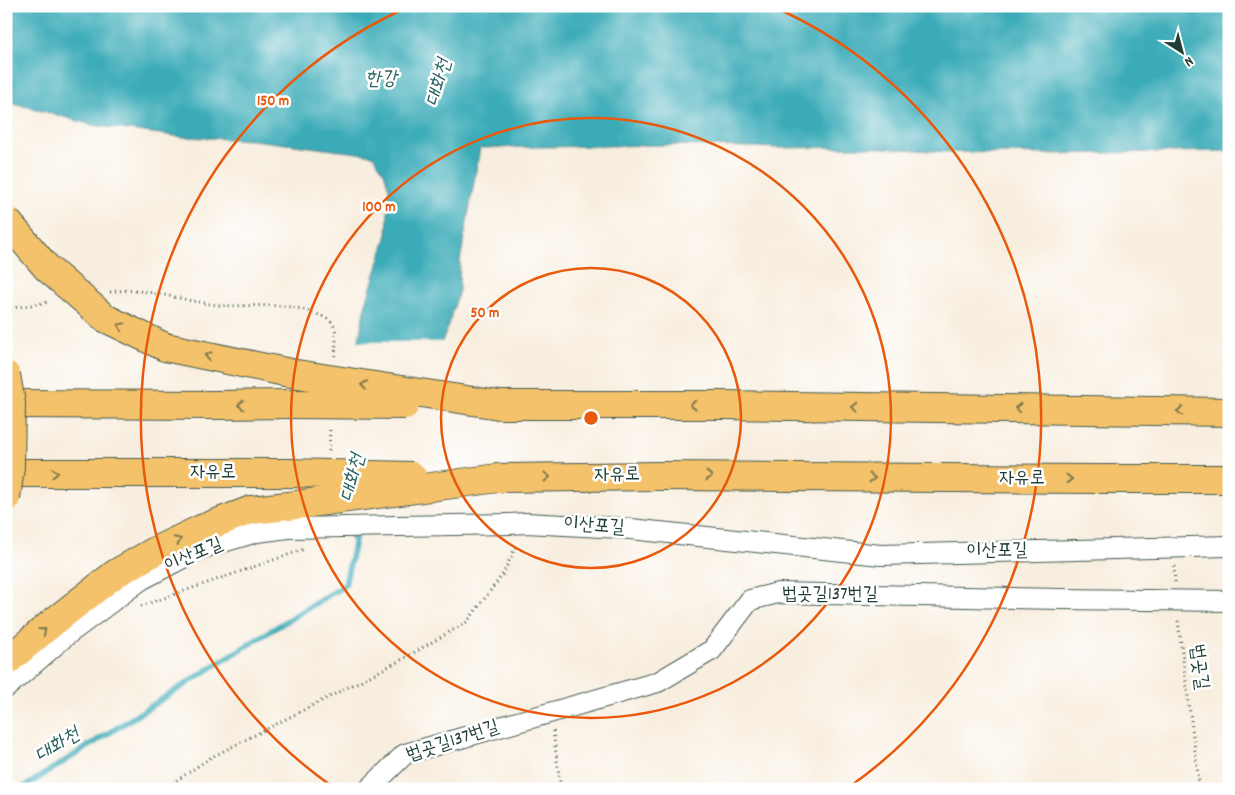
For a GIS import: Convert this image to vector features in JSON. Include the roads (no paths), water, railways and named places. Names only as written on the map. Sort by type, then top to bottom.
[{"type":"highway","points":[[6,220],[47,268],[105,318],[165,347],[290,374],[499,405]]},
{"type":"highway","points":[[6,375],[11,403],[10,467],[6,498]]},
{"type":"highway","points":[[6,387],[82,404]]},
{"type":"highway","points":[[6,404],[722,405],[1229,412]]},
{"type":"highway","name":"자유로","points":[[6,473],[288,473],[498,478],[660,476],[1229,479]]},
{"type":"highway","points":[[6,662],[115,574],[157,550],[201,529],[251,510],[288,517],[498,478]]},
{"type":"street","name":"이산포길","points":[[6,688],[66,635],[141,580],[200,549],[258,532],[288,517],[518,523],[621,528],[882,555],[1229,546]]},
{"type":"street","name":"법곳길137번길","points":[[369,789],[404,754],[658,682],[712,650],[750,600],[778,593],[1229,601]]},
{"type":"water","name":"한강","points":[[6,6],[1229,6],[1229,151],[1046,154],[948,152],[864,147],[781,148],[671,145],[480,148],[460,262],[459,291],[447,330],[354,546],[348,535],[358,345],[364,310],[387,234],[389,189],[384,173],[373,155],[253,140],[182,137],[92,125],[6,101]]},
{"type":"waterway","name":"대화천","points":[[21,789],[345,585],[355,540]]}]
